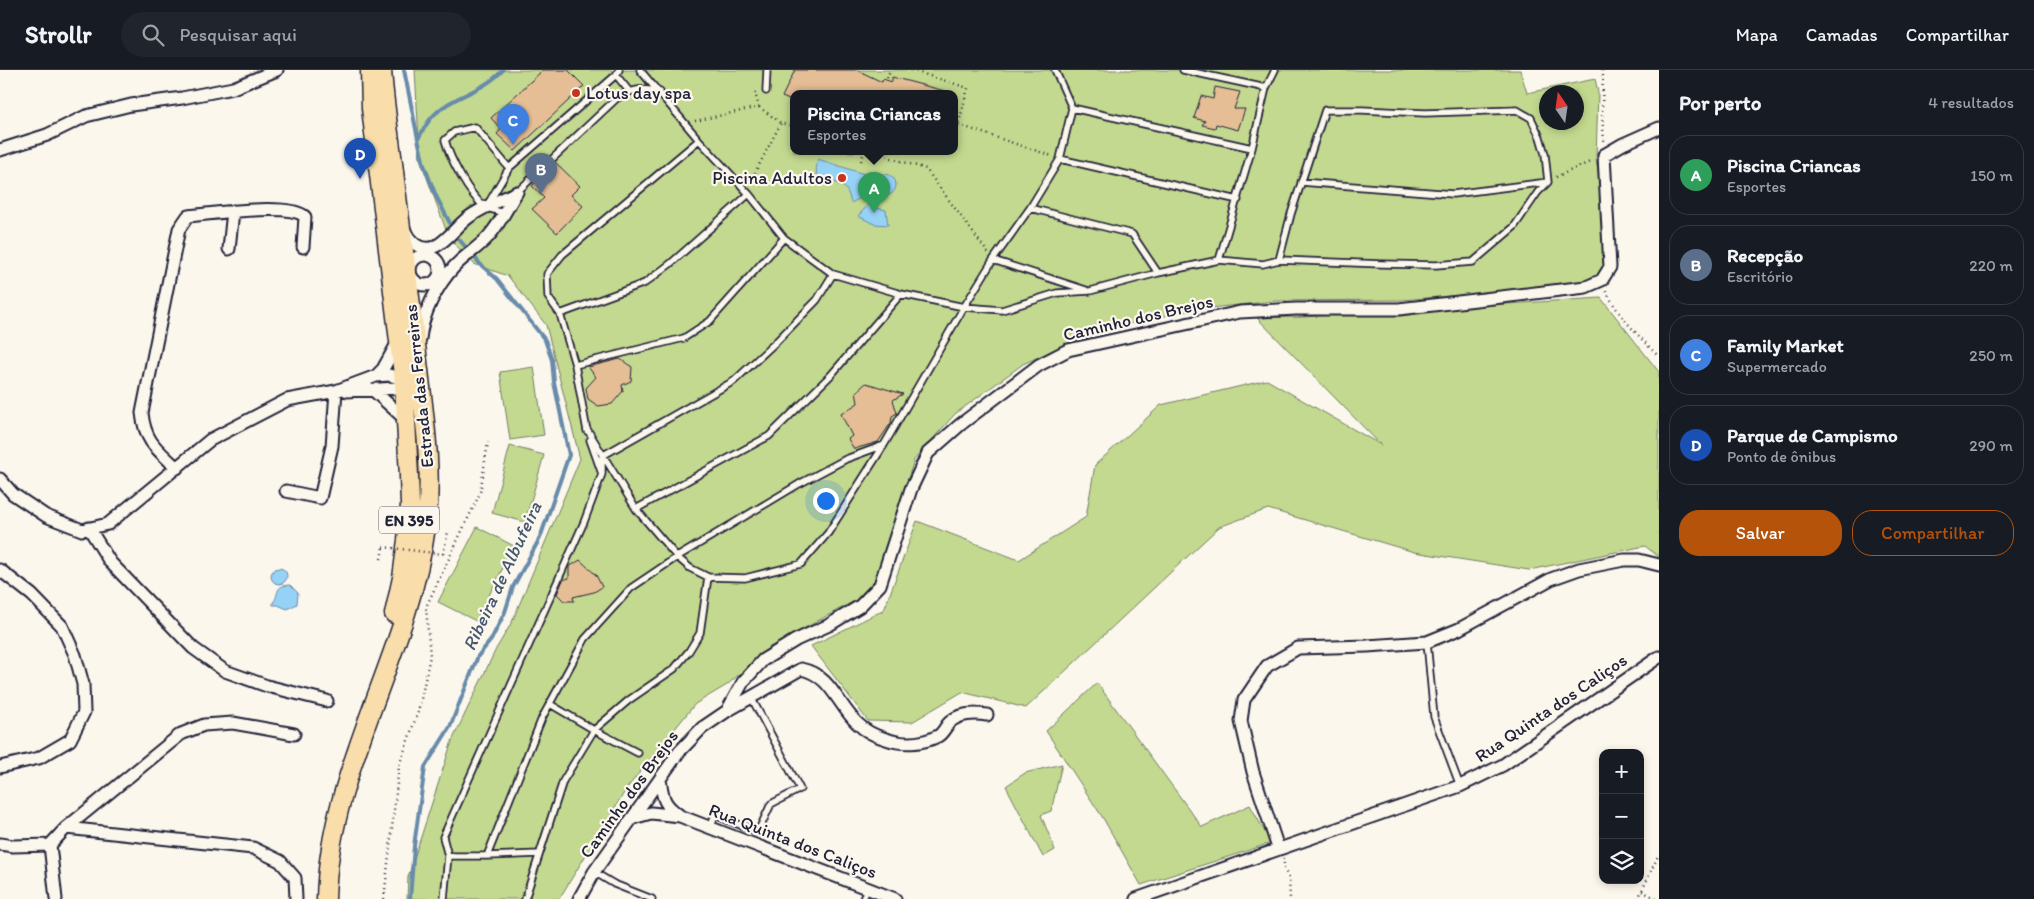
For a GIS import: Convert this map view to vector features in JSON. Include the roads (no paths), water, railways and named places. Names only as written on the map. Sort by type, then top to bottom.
[{"type":"main road","name":"Estrada das Ferreiras","points":[[376,696],[402,578],[410,506],[404,383],[388,257],[372,153],[371,102],[378,73]]},
{"type":"main road","name":"Estrada das Ferreiras","points":[[326,899],[331,843],[355,758],[404,619],[415,582],[422,553],[428,504],[429,456],[409,275],[378,73]]},
{"type":"street","points":[[0,150],[47,135],[86,116],[130,105],[234,88],[277,70]]},
{"type":"street","points":[[364,70],[367,74],[371,102]]},
{"type":"street","name":"Caminho dos Brejos","points":[[579,899],[594,872],[678,752],[702,728],[727,711],[744,682],[763,660],[796,640],[829,625],[860,606],[880,585],[911,489],[928,453],[961,424],[1040,365],[1068,350],[1240,312],[1296,309],[1399,309],[1586,287],[1602,280],[1610,267],[1604,155],[1623,144],[1659,128]]},
{"type":"street","points":[[372,153],[383,177],[394,258],[409,275],[425,286],[434,282],[440,273]]},
{"type":"street","points":[[376,376],[398,342],[403,319],[399,294],[416,258],[429,252],[466,219],[517,192]]},
{"type":"street","points":[[0,479],[13,494],[46,516],[82,530],[108,524],[210,440],[287,400],[336,391],[397,388],[409,381],[413,375],[418,359],[421,328],[435,297],[449,274],[489,236],[517,192]]},
{"type":"street","points":[[177,468],[153,446],[144,427],[142,413],[179,229],[188,216],[233,211],[283,210],[302,214],[305,217],[303,247]]},
{"type":"street","points":[[229,249],[233,211]]},
{"type":"street","points":[[398,211],[406,233],[412,241],[429,252],[436,260],[440,273],[435,297]]},
{"type":"street","points":[[336,391],[376,376],[389,375],[399,378],[409,387],[416,406],[420,456],[428,504]]},
{"type":"street","points":[[373,390],[406,420]]},
{"type":"street","points":[[286,490],[320,498],[332,446],[336,391]]},
{"type":"street","points":[[89,528],[110,562],[193,648],[225,671],[266,686],[327,701]]},
{"type":"street","points":[[1278,848],[1253,772],[1241,721],[1244,700],[1266,666],[1298,648],[1427,642],[1459,629],[1550,579],[1579,569],[1624,560],[1638,560],[1659,565]]},
{"type":"street","points":[[0,570],[32,595],[62,626],[75,655],[84,694],[84,712],[70,740],[38,758],[0,767]]},
{"type":"street","name":"Rua Quinta dos Caliços","points":[[1136,899],[1460,786],[1503,765],[1659,657]]},
{"type":"street","points":[[727,711],[801,669],[823,678],[856,722],[870,733],[888,740],[914,744],[940,735],[949,722],[963,715],[973,713],[987,715]]},
{"type":"street","points":[[0,844],[13,846],[50,845],[66,828],[181,734],[204,724],[233,723],[294,734]]},
{"type":"street","points":[[660,779],[667,807],[680,816]]},
{"type":"street","points":[[633,818],[651,813],[680,816]]},
{"type":"street","name":"Rua Quinta dos Caliços","points":[[680,816],[865,894],[894,899]]},
{"type":"street","points":[[66,828],[253,848],[280,861],[295,878],[296,899]]},
{"type":"street","points":[[50,845],[56,899]]},
{"type":"lane","points":[[640,70],[699,140],[748,192],[784,238],[833,274],[901,294],[964,306],[1002,310],[1057,293],[1090,292],[1158,273],[1219,260],[1263,264],[1279,260],[1436,265],[1473,262],[1514,228],[1538,192],[1548,182]]},
{"type":"lane","points":[[766,91],[767,70]]},
{"type":"lane","points":[[587,429],[636,509],[677,557],[690,568],[708,577],[745,578],[801,564],[828,534],[884,444],[964,306],[993,260],[1030,208],[1060,159],[1072,108],[1055,70]]},
{"type":"lane","points":[[1183,70],[1204,72],[1266,88]]},
{"type":"lane","points":[[1219,260],[1238,200],[1266,88],[1275,70]]},
{"type":"lane","points":[[486,208],[509,168],[617,73],[629,91]]},
{"type":"lane","points":[[517,192],[616,99],[629,91],[645,88],[660,92]]},
{"type":"lane","points":[[1072,108],[1252,148]]},
{"type":"lane","points":[[1279,260],[1325,110],[1425,113],[1517,110],[1531,118],[1540,137],[1545,154],[1548,182]]},
{"type":"lane","points":[[504,213],[486,208],[473,193],[454,165],[445,140],[454,132],[475,127],[509,168]]},
{"type":"lane","points":[[602,474],[587,429],[575,364],[560,314],[548,297],[547,274],[562,255],[699,140]]},
{"type":"lane","points":[[1060,159],[1238,200]]},
{"type":"lane","points":[[1302,182],[1452,194],[1548,182]]},
{"type":"lane","points":[[560,314],[645,283],[670,264],[748,192]]},
{"type":"lane","points":[[1030,208],[1132,234],[1158,273]]},
{"type":"lane","points":[[379,231],[388,257]]},
{"type":"lane","points":[[575,364],[684,338],[710,321],[784,238]]},
{"type":"lane","points":[[993,260],[1090,292]]},
{"type":"lane","points":[[602,456],[734,381],[817,300],[833,274]]},
{"type":"lane","points":[[636,509],[769,436],[831,375],[901,294]]},
{"type":"lane","points":[[487,856],[514,785],[550,704],[585,639],[632,588],[677,557],[799,484],[846,459],[884,444]]},
{"type":"lane","points":[[444,899],[448,856],[443,837],[584,522],[602,474],[602,456]]},
{"type":"lane","points":[[525,899],[563,781],[594,730],[629,700],[674,669],[689,651],[700,633],[708,577]]},
{"type":"lane","name":"Rua Quinta dos Caliços","points":[[1427,642],[1434,717],[1460,786]]},
{"type":"lane","points":[[710,828],[715,815],[758,832],[771,804],[800,789],[751,697]]},
{"type":"lane","points":[[550,704],[638,753]]},
{"type":"lane","points":[[448,856],[539,854]]},
{"type":"lane","points":[[594,872],[614,884],[652,899]]},
{"type":"water","name":"Piscina Adultos","points":[[818,159],[867,175],[862,192],[864,196],[851,203],[848,192],[842,186],[834,182],[826,185],[822,183],[817,174]]},
{"type":"water","name":"Piscina Adultos","points":[[885,174],[895,181],[896,185],[889,195],[885,196],[875,189],[874,185],[881,175]]},
{"type":"water","points":[[870,203],[872,207],[886,210],[888,225],[874,224],[858,216]]},
{"type":"water","points":[[276,568],[282,568],[287,573],[285,582],[276,584],[271,579],[271,573]]},
{"type":"water","points":[[285,585],[290,585],[298,593],[297,604],[287,609],[273,605],[279,589]]},
{"type":"waterway","points":[[404,70],[418,139]]},
{"type":"waterway","name":"Ribeira de Albufeira","points":[[410,899],[414,846],[425,767],[450,727],[478,656],[491,640],[505,612],[513,587],[540,538],[569,455],[554,382],[552,360],[545,340],[497,279],[481,265],[457,237],[436,196],[424,165],[418,139],[431,118],[443,107],[478,89],[503,70]]},
{"type":"place","name":"Lotus day spa","points":[[576,93]]},
{"type":"place","name":"Family Market","points":[[513,145]]},
{"type":"place","name":"Piscina Adultos","points":[[842,178]]},
{"type":"place","name":"Parque de Campismo","points":[[360,179]]},
{"type":"place","name":"Recepção","points":[[541,194]]},
{"type":"place","name":"Piscina Criancas","points":[[874,213]]}]
